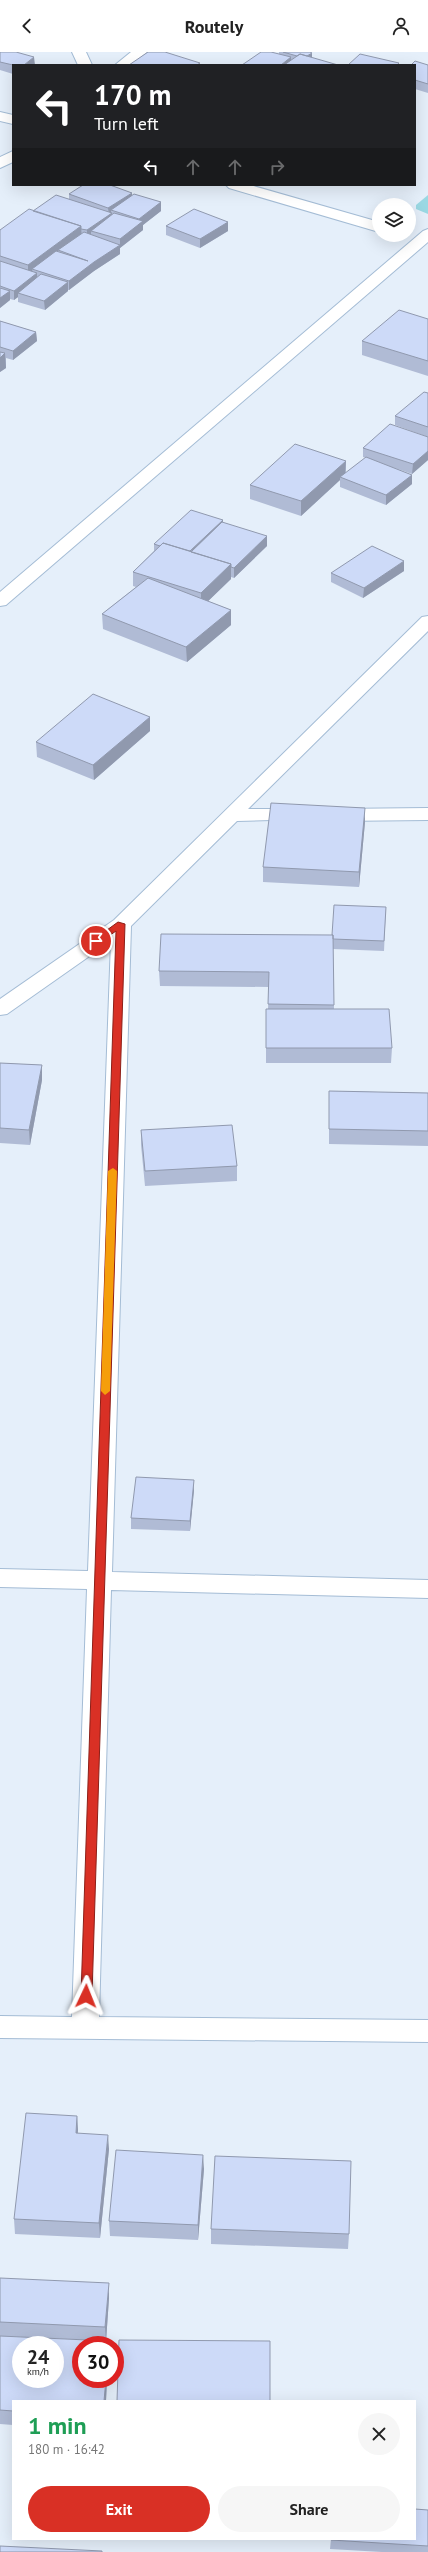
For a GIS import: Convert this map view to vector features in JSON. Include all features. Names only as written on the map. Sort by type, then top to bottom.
[{"type":"street","points":[[79,52],[85,64]]},
{"type":"street","points":[[123,64],[140,52]]},
{"type":"street","points":[[0,116],[12,120]]},
{"type":"street","points":[[0,164],[12,156]]},
{"type":"street","points":[[237,186],[372,225]]},
{"type":"street","points":[[416,237],[426,239]]},
{"type":"street","points":[[0,601],[426,239]]},
{"type":"street","points":[[0,1009],[121,924],[428,621]]},
{"type":"street","points":[[231,815],[428,814]]},
{"type":"street","points":[[85,2028],[121,924]]},
{"type":"street","points":[[0,1578],[428,1589]]},
{"type":"street","points":[[0,2027],[428,2031]]},
{"type":"building","points":[[0,52],[16,52],[34,57],[25,64],[12,65],[0,62]]},
{"type":"building","points":[[148,52],[165,52],[200,63],[198,64],[130,64]]},
{"type":"building","points":[[261,52],[271,52],[291,57],[282,64],[243,64]]},
{"type":"building","points":[[283,52],[312,53],[307,56],[300,54],[297,56]]},
{"type":"building","points":[[300,54],[335,64],[285,64]]},
{"type":"building","points":[[360,54],[399,63],[398,64],[349,64]]},
{"type":"building","points":[[415,61],[428,65],[428,84],[416,80],[416,64],[412,64]]},
{"type":"building","points":[[81,186],[113,186],[132,193],[108,208],[69,194]]},
{"type":"building","points":[[134,194],[161,202],[139,219],[111,210]]},
{"type":"building","points":[[56,195],[112,213],[87,230],[81,229],[81,226],[33,211]]},
{"type":"building","points":[[29,209],[81,226],[28,265],[0,256],[0,230]]},
{"type":"building","points":[[194,209],[228,222],[200,239],[166,226]]},
{"type":"building","points":[[114,213],[143,221],[120,239],[91,231]]},
{"type":"building","points":[[84,232],[120,245],[69,281],[32,269],[56,251],[88,261],[58,250]]},
{"type":"building","points":[[0,261],[37,273],[14,291],[0,286]]},
{"type":"building","points":[[41,274],[68,282],[44,301],[18,293]]},
{"type":"building","points":[[0,288],[10,291],[0,298]]},
{"type":"building","points":[[399,310],[428,319],[428,361],[362,341]]},
{"type":"building","points":[[0,321],[36,332],[13,351],[0,347]]},
{"type":"building","points":[[0,352],[5,353],[0,358]]},
{"type":"building","points":[[424,392],[428,393],[428,427],[395,416]]},
{"type":"building","points":[[390,424],[428,437],[428,451],[413,464],[363,448]]},
{"type":"building","points":[[295,444],[346,461],[301,501],[250,485]]},
{"type":"building","points":[[366,457],[412,475],[386,495],[340,477]]},
{"type":"building","points":[[191,510],[223,520],[190,551],[163,543],[160,546],[154,544]]},
{"type":"building","points":[[222,522],[267,536],[234,568],[231,567],[231,564],[191,552]]},
{"type":"building","points":[[163,543],[231,564],[201,593],[133,572]]},
{"type":"building","points":[[372,546],[404,561],[364,588],[331,573]]},
{"type":"building","points":[[148,578],[231,610],[186,647],[102,614]]},
{"type":"building","points":[[93,694],[150,717],[93,765],[36,742]]},
{"type":"building","points":[[271,803],[365,808],[359,872],[263,867]]},
{"type":"building","points":[[334,905],[386,907],[384,941],[333,939]]},
{"type":"building","points":[[161,934],[333,935],[334,1005],[268,1004],[269,972],[159,971]]},
{"type":"building","points":[[266,1009],[389,1009],[392,1048],[266,1048]]},
{"type":"building","points":[[0,1063],[42,1065],[29,1130],[0,1128]]},
{"type":"building","points":[[329,1091],[428,1093],[428,1131],[329,1129]]},
{"type":"building","points":[[232,1125],[237,1166],[145,1171],[141,1130]]},
{"type":"building","points":[[136,1477],[194,1480],[190,1521],[131,1518]]},
{"type":"building","points":[[26,2113],[77,2116],[76,2133],[108,2135],[99,2223],[14,2219]]},
{"type":"building","points":[[116,2150],[203,2155],[198,2225],[109,2221]]},
{"type":"building","points":[[215,2156],[351,2161],[349,2234],[211,2229]]},
{"type":"building","points":[[0,2278],[109,2283],[105,2327],[0,2322]]},
{"type":"building","points":[[0,2336],[12,2337],[12,2388],[64,2388],[64,2339],[72,2339],[72,2388],[105,2388],[104,2400],[12,2400],[12,2411],[0,2410]]},
{"type":"building","points":[[124,2340],[270,2341],[270,2400],[117,2400],[117,2388],[124,2388]]},
{"type":"building","points":[[416,2509],[428,2510],[428,2546],[331,2540],[416,2540]]},
{"type":"building","points":[[0,2546],[102,2551],[102,2552],[0,2552]]},
{"type":"waterway","points":[[428,199],[420,207],[428,210]]},
{"type":"slow traffic","points":[[105,1391],[113,1171]]},
{"type":"route","points":[[86,1996],[121,924],[96,941]]}]
